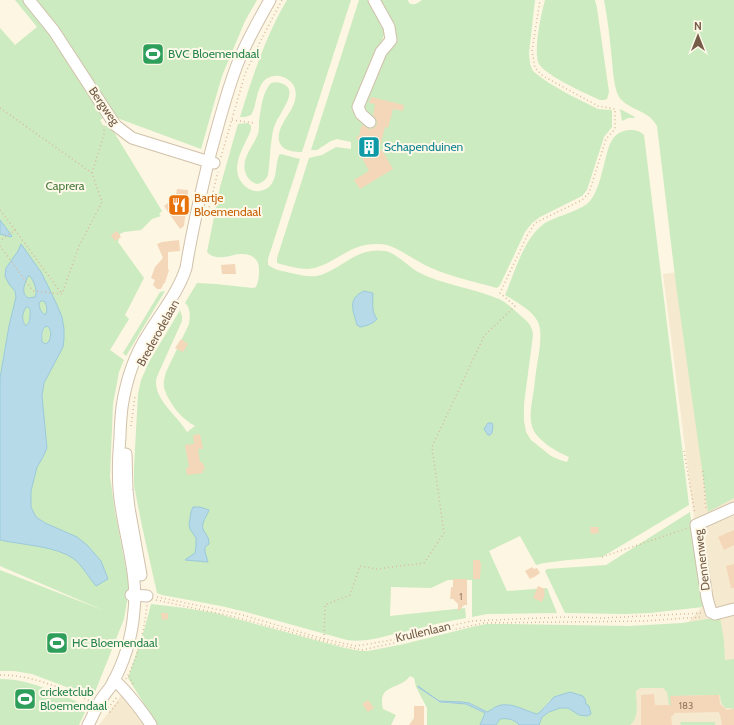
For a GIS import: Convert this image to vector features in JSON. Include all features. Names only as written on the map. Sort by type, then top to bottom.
[{"type":"street","name":"Bergweg","points":[[29,0],[54,31],[115,125],[132,138],[216,163]]},
{"type":"street","name":"Brederodelaan","points":[[91,721],[114,695],[130,661],[140,626],[142,607],[139,595],[141,575],[129,508],[126,462],[128,422],[136,366],[150,344],[174,298],[190,275],[189,266],[195,236],[216,163],[238,64],[256,25],[270,0]]},
{"type":"street","name":"Brederodelaan","points":[[227,115],[248,56],[278,0]]},
{"type":"street","points":[[370,122],[360,114],[358,107],[381,52],[391,40],[388,27],[374,0]]},
{"type":"street","name":"Dennenweg","points":[[710,613],[707,598],[702,522],[734,508]]},
{"type":"street","points":[[710,613],[734,609]]},
{"type":"street","points":[[118,684],[151,725]]},
{"type":"path","points":[[206,219],[216,163],[227,115],[260,40],[282,0]]},
{"type":"path","points":[[324,639],[325,605],[350,595],[360,566],[377,569],[424,563],[444,533],[432,447],[484,336],[515,306],[500,292],[527,236],[535,223],[582,200],[589,193],[606,138],[615,129],[615,109],[598,106],[543,76],[535,68],[532,51],[540,0]]},
{"type":"path","points":[[0,108],[92,173],[102,202],[79,246],[62,294]]},
{"type":"path","points":[[227,115],[255,123]]},
{"type":"path","points":[[92,173],[104,134],[104,124]]},
{"type":"path","points":[[0,210],[62,294]]},
{"type":"path","points":[[0,241],[15,230]]},
{"type":"path","points":[[0,246],[33,291],[62,294]]},
{"type":"path","points":[[131,427],[136,391]]},
{"type":"path","points":[[684,451],[702,522]]},
{"type":"path","points":[[702,522],[703,471]]},
{"type":"path","points":[[602,557],[702,522]]},
{"type":"path","points":[[122,699],[110,712],[106,710],[116,699],[118,684],[135,659],[142,640],[145,622],[139,595],[155,600],[235,617],[334,644],[362,650],[484,623],[643,621],[701,618],[710,613]]},
{"type":"path","name":"Krullenlaan","points":[[139,595],[239,614],[324,639],[356,646],[471,621],[564,617],[604,618],[710,613]]},
{"type":"path","points":[[0,675],[12,675],[38,680],[93,702]]},
{"type":"shaded area","points":[[734,265],[734,725],[625,725],[630,685],[705,604],[663,274]]},
{"type":"shaded area","points":[[121,696],[147,725],[99,725]]},
{"type":"green space","name":"Caprera","points":[[15,0],[25,0],[46,25],[105,117],[100,120],[104,127],[109,124],[162,211],[159,214],[161,216],[152,219],[141,230],[124,232],[120,234],[118,242],[144,278],[125,315],[129,319],[110,350],[124,360],[119,372],[113,404],[110,476],[129,590],[124,619],[93,697],[32,674],[14,671],[0,671],[0,570],[105,611],[0,566],[0,540],[39,546],[67,555],[80,564],[96,586],[108,579],[101,561],[87,545],[77,537],[45,523],[36,517],[31,507],[31,491],[37,467],[47,448],[42,396],[44,383],[63,347],[51,330],[49,342],[46,344],[42,342],[45,327],[25,326],[22,317],[13,312],[9,326],[0,378],[0,28],[15,45],[37,27]]},
{"type":"green space","name":"BVC Bloemendaal","points":[[35,0],[257,0],[245,21],[222,76],[201,149],[117,118],[62,32]]},
{"type":"green space","points":[[287,0],[351,0],[302,152],[285,149],[279,141],[279,132],[282,124],[294,105],[296,94],[294,85],[286,78],[271,76],[266,79],[260,86],[251,115],[240,117],[266,42],[279,13]]},
{"type":"green space","points":[[359,0],[372,0],[385,30],[368,84],[373,85],[388,39],[378,0],[408,0],[409,3],[414,4],[422,0],[535,0],[529,53],[530,64],[533,71],[549,83],[598,109],[612,110],[612,127],[604,137],[587,190],[582,196],[540,217],[532,223],[525,232],[500,285],[497,288],[440,272],[394,248],[381,244],[358,247],[324,265],[313,268],[307,269],[277,263],[277,258],[309,158],[322,155],[336,147],[351,149],[351,142],[337,139],[317,150],[311,150]]},
{"type":"green space","points":[[545,0],[595,0],[609,92],[607,99],[600,100],[567,84],[543,69],[539,64],[537,58],[537,42]]},
{"type":"green space","points":[[604,0],[734,0],[734,498],[708,512],[676,285],[657,126],[644,113],[623,101],[617,93]]},
{"type":"green space","points":[[277,82],[283,84],[289,90],[289,95],[273,129],[268,175],[264,181],[257,184],[251,181],[246,174],[245,163],[248,153],[258,134],[262,101],[271,83]]},
{"type":"green space","points":[[620,109],[635,117],[622,121]]},
{"type":"green space","points":[[248,123],[251,126],[250,132],[239,157],[237,170],[241,182],[249,189],[260,191],[270,186],[275,177],[279,155],[281,154],[300,159],[268,259],[268,265],[285,272],[306,276],[317,276],[329,272],[351,258],[366,252],[385,251],[398,257],[418,272],[448,283],[489,295],[505,302],[528,322],[531,326],[533,335],[524,404],[524,421],[526,432],[531,440],[551,456],[567,462],[569,457],[554,449],[539,438],[533,429],[531,420],[531,409],[540,342],[540,329],[538,322],[528,310],[505,295],[526,246],[538,229],[550,220],[580,208],[592,198],[600,179],[609,146],[613,139],[619,133],[628,130],[633,130],[644,135],[689,505],[602,557],[536,565],[520,536],[489,551],[507,591],[547,588],[557,613],[487,614],[472,617],[472,580],[448,580],[431,588],[391,587],[390,616],[465,608],[466,618],[374,639],[353,641],[246,612],[157,593],[134,486],[138,394],[141,380],[149,362],[180,310],[182,321],[156,381],[159,395],[163,402],[187,432],[195,426],[186,420],[175,409],[169,400],[164,385],[166,372],[189,324],[189,310],[185,303],[197,283],[253,288],[257,285],[259,265],[256,259],[250,255],[244,254],[214,257],[207,252],[220,187],[238,124]],"holes":[[[372,304],[374,315],[357,325],[355,320]]]},
{"type":"green space","points":[[165,291],[126,356],[123,353],[160,292]]},
{"type":"green space","points":[[690,512],[703,607],[650,613],[565,613],[545,571],[547,569],[606,565]]},
{"type":"green space","points":[[151,604],[215,613],[361,651],[404,644],[486,624],[629,626],[682,623],[720,617],[724,641],[725,660],[734,659],[734,722],[732,708],[725,708],[721,702],[720,695],[674,696],[674,705],[669,705],[667,692],[663,688],[640,688],[636,691],[636,713],[635,718],[630,725],[539,725],[542,717],[549,712],[560,708],[568,708],[579,715],[586,704],[585,699],[550,700],[537,714],[515,706],[506,705],[497,706],[487,712],[469,703],[439,701],[418,686],[437,701],[442,703],[466,704],[485,713],[480,725],[427,725],[427,708],[416,687],[414,678],[410,676],[400,684],[390,688],[383,695],[383,709],[396,715],[391,725],[157,725],[128,678]]},
{"type":"green space","name":"cricketclub Bloemendaal","points":[[0,679],[22,681],[32,684],[83,704],[86,710],[79,725],[0,725]]},
{"type":"green space","points":[[505,718],[516,722],[519,725],[496,725],[500,719]]},
{"type":"green space","points":[[680,722],[715,722],[715,725],[681,725]]},
{"type":"water","points":[[0,220],[12,236],[11,237],[0,234]]},
{"type":"water","points":[[21,244],[41,272],[62,317],[64,329],[63,347],[44,383],[42,396],[47,448],[37,467],[31,491],[31,507],[36,517],[45,523],[77,537],[87,545],[101,561],[108,579],[96,586],[80,564],[67,555],[39,546],[0,540],[0,378],[9,326],[16,297],[15,291],[5,276],[6,268]],"holes":[[[28,276],[30,276],[36,289],[35,297],[28,298],[24,293]],[[44,301],[47,310],[45,315],[40,310],[39,303]],[[26,307],[28,307],[30,309],[30,316],[26,326],[24,324],[23,315]],[[45,327],[49,327],[51,333],[49,341],[46,344],[42,342],[42,332]]]},
{"type":"water","points":[[364,291],[373,293],[373,310],[377,319],[374,322],[360,327],[357,325],[354,314],[353,301]]},
{"type":"water","points":[[488,423],[492,423],[493,426],[492,433],[490,435],[488,435],[484,429]]},
{"type":"water","points":[[193,507],[200,507],[209,510],[203,522],[204,531],[209,541],[209,544],[205,547],[208,562],[185,560],[195,553],[196,538],[189,525]]},
{"type":"water","points":[[418,686],[439,701],[469,703],[487,712],[495,707],[510,705],[537,714],[554,697],[570,692],[583,696],[586,704],[589,706],[591,714],[587,716],[579,715],[568,708],[560,708],[549,712],[542,717],[539,725],[519,725],[510,719],[500,719],[496,725],[480,725],[485,713],[466,704],[440,702]]},
{"type":"building","name":"Schapenduinen","points":[[371,97],[404,105],[403,111],[393,109],[388,128],[385,127],[379,151],[382,150],[393,169],[360,189],[354,180],[369,171],[362,158],[366,155],[356,137],[359,136],[363,125],[368,129],[372,129],[377,124],[373,115],[375,104],[369,103]]},
{"type":"building","name":"Bartje Bloemendaal","points":[[177,189],[188,190],[184,226],[180,229],[164,206],[172,198],[175,200]]},
{"type":"building","points":[[117,231],[121,237],[115,241],[111,235]]},
{"type":"building","points":[[179,240],[180,251],[168,252],[169,270],[165,283],[161,289],[157,289],[153,285],[155,280],[151,278],[155,267],[163,258],[157,244]]},
{"type":"building","points":[[235,264],[236,274],[222,274],[221,265]]},
{"type":"building","points":[[181,339],[188,344],[183,352],[175,348]]},
{"type":"building","points":[[200,434],[203,449],[198,449],[200,462],[202,462],[202,464],[203,463],[205,470],[202,470],[203,473],[187,475],[186,468],[189,467],[185,445],[194,444],[193,435]]},
{"type":"building","points":[[590,527],[598,527],[599,533],[591,534]]},
{"type":"building","points":[[734,530],[734,545],[724,550],[718,537]]},
{"type":"building","points":[[473,560],[480,560],[480,579],[473,579]]},
{"type":"building","points":[[734,564],[734,588],[731,588],[726,566]]},
{"type":"building","points":[[532,567],[534,569],[537,568],[540,573],[530,579],[525,571]]},
{"type":"building","points":[[453,579],[467,579],[467,605],[464,605],[458,612],[458,604],[453,599],[450,599]]},
{"type":"building","points":[[538,586],[545,589],[542,602],[533,598]]},
{"type":"building","points":[[161,613],[168,614],[168,619],[162,620]]},
{"type":"building","points":[[654,694],[655,705],[671,705],[670,696],[719,695],[720,704],[727,710],[734,709],[734,725],[722,725],[719,712],[674,713],[674,715],[671,716],[672,725],[641,725],[641,695]]},
{"type":"building","points":[[368,700],[374,708],[368,712],[362,704]]},
{"type":"building","points":[[414,706],[424,706],[424,725],[409,725],[414,718]]},
{"type":"place","name":"BVC Bloemendaal","points":[[153,54]]},
{"type":"place","name":"Schapenduinen","points":[[369,147]]},
{"type":"place","name":"Bartje Bloemendaal","points":[[179,205]]},
{"type":"place","name":"HC Bloemendaal","points":[[57,643]]},
{"type":"place","name":"cricketclub Bloemendaal","points":[[25,699]]}]
